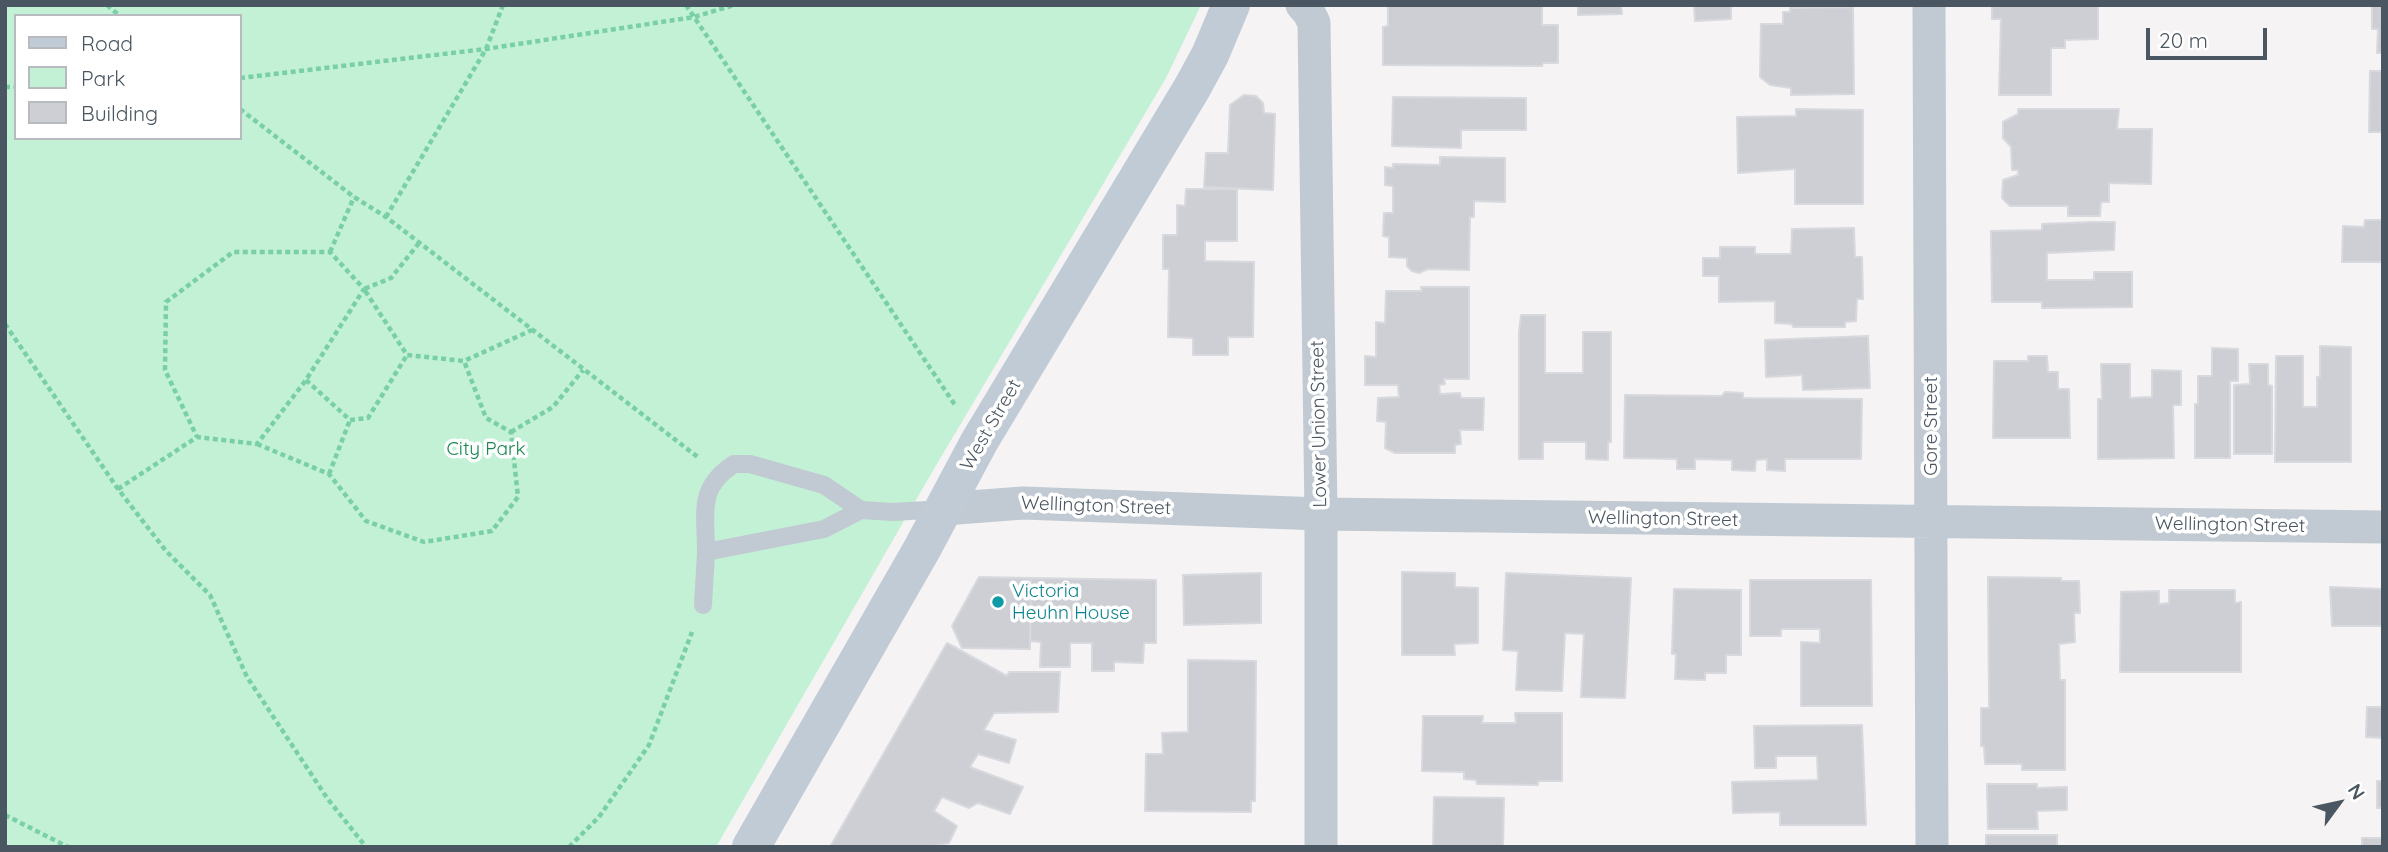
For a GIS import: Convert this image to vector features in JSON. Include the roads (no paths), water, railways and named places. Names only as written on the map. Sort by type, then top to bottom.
[{"type":"street","name":"West Street","points":[[751,847],[944,509],[979,442],[1192,88],[1210,55],[1231,5]]},
{"type":"street","name":"Lower Union Street","points":[[1302,5],[1310,13],[1314,23],[1321,514],[1321,847]]},
{"type":"street","name":"Gore Street","points":[[1929,5],[1932,847]]},
{"type":"street","name":"Wellington Street","points":[[944,509],[1023,503],[1321,514],[2383,527]]},
{"type":"lane","points":[[703,606],[706,503],[710,486],[719,474],[734,464],[750,464],[824,485],[861,510],[893,512],[944,509]]},
{"type":"lane","points":[[706,552],[824,529],[861,510]]},
{"type":"place","name":"Victoria Heuhn House","points":[[998,602]]},
{"type":"park label","name":"City Park","points":[[486,449]]}]
